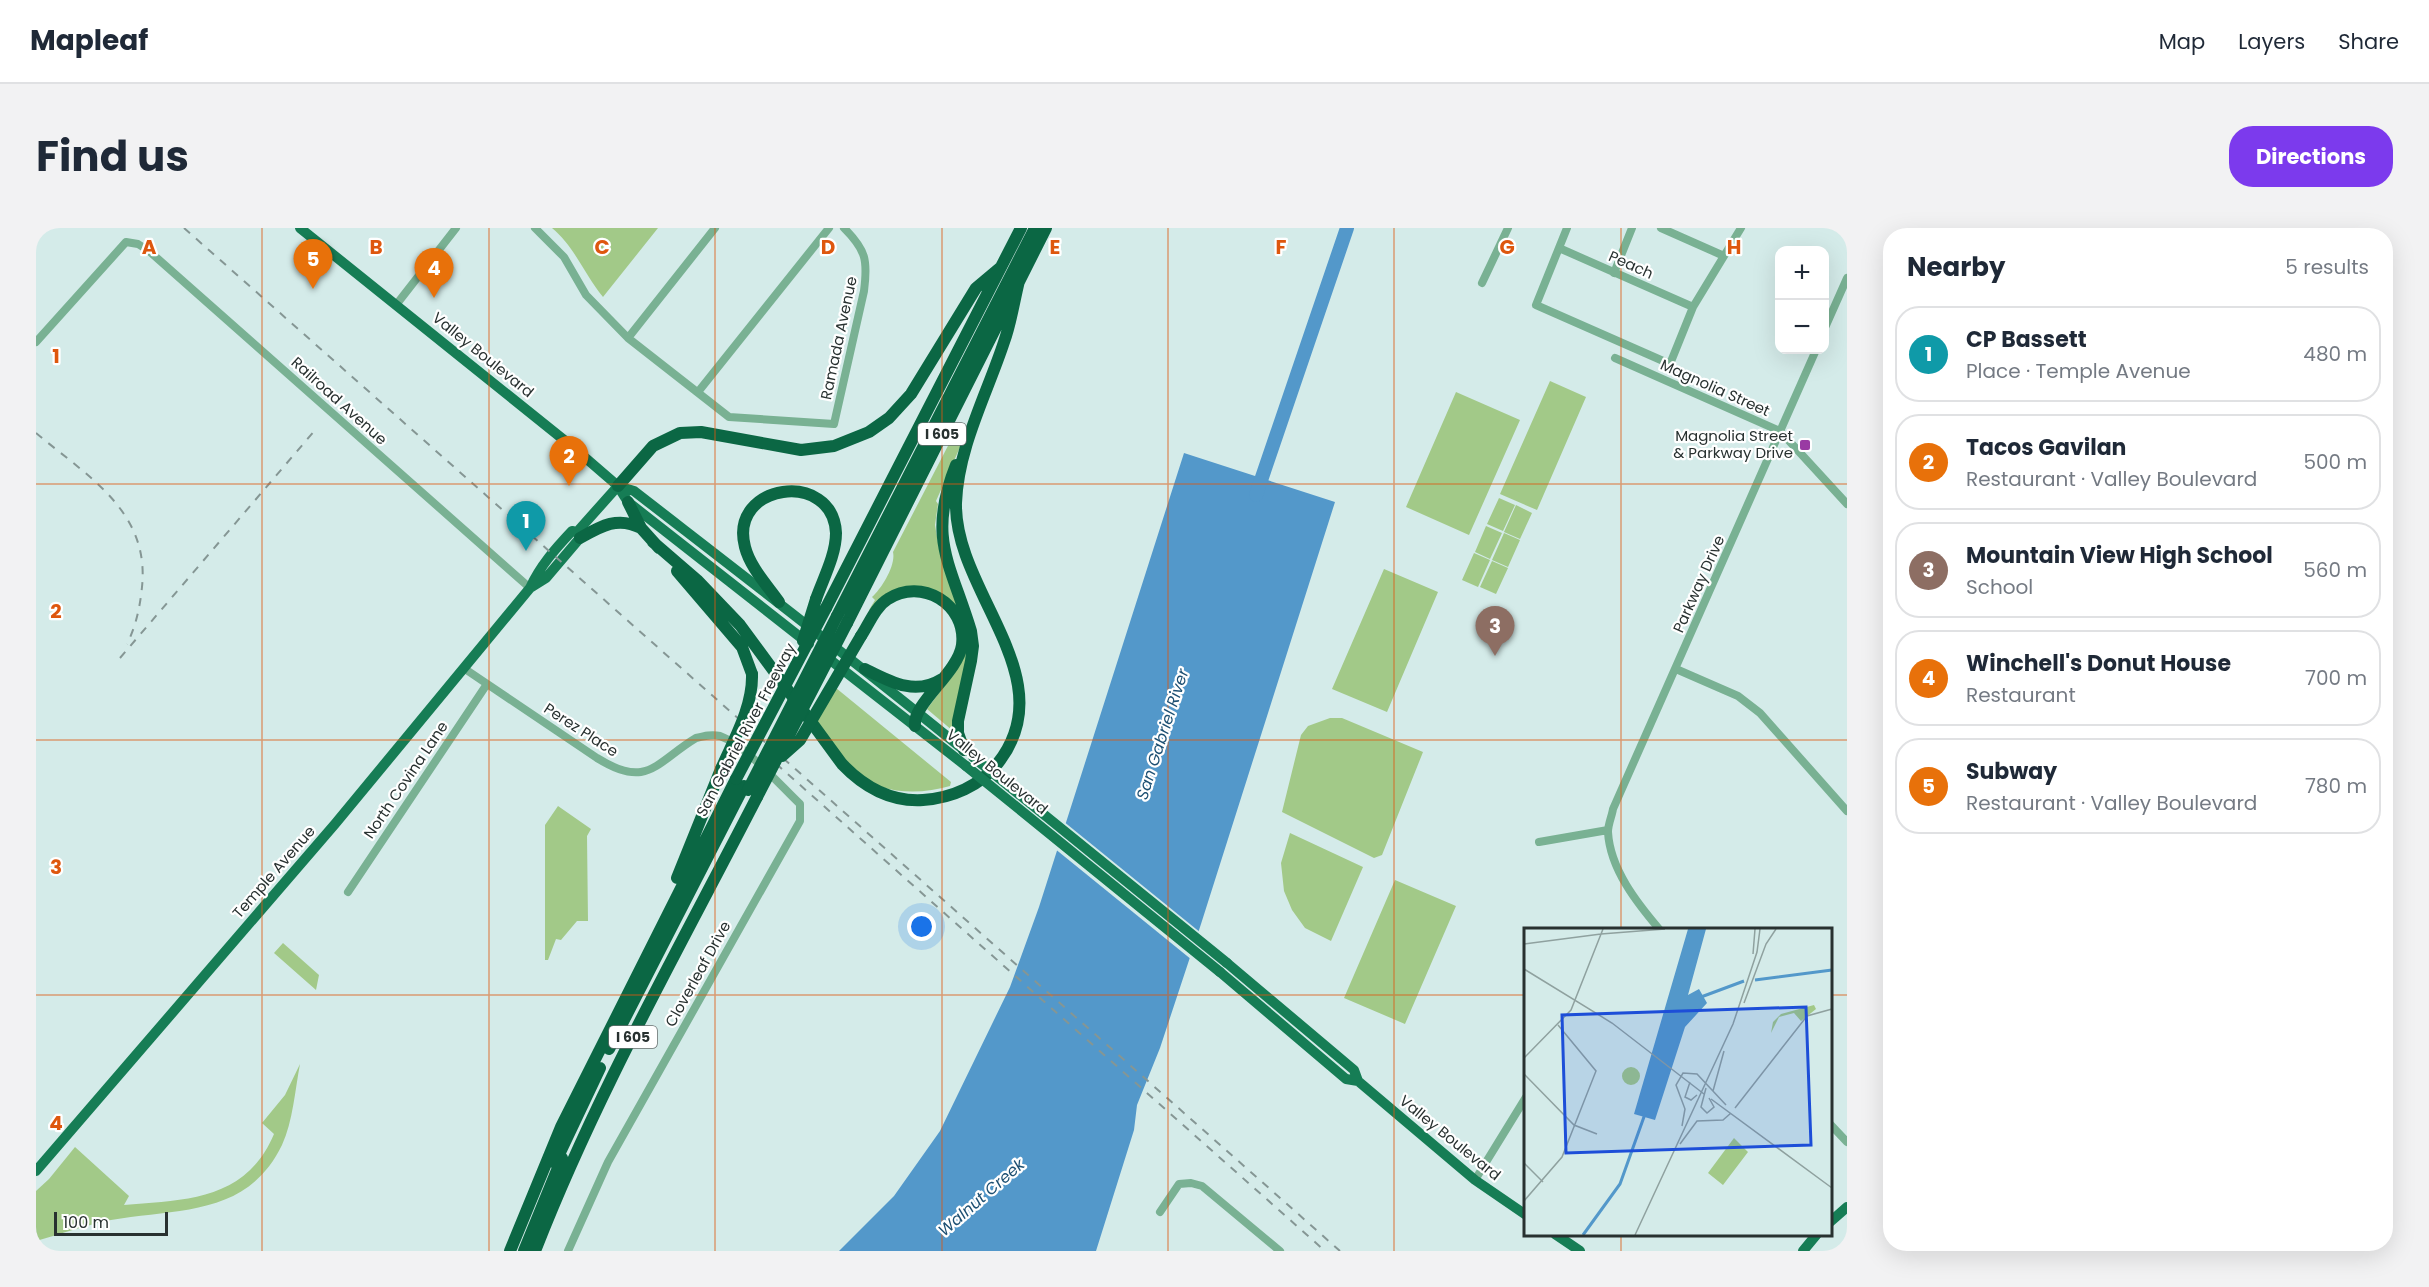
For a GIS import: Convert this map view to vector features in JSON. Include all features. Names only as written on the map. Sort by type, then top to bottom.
[{"type":"highway","name":"San Gabriel River Freeway","points":[[510,1251],[561,1127],[652,944],[746,788],[776,761],[836,615],[1001,267],[1030,234]]},
{"type":"highway","name":"San Gabriel River Freeway","points":[[535,1251],[583,1137],[704,896],[794,672],[836,615],[1019,280],[1030,234]]},
{"type":"highway","points":[[518,1251],[568,1134],[1030,234]]},
{"type":"highway","points":[[618,486],[653,446],[680,433],[706,432],[801,450],[834,446],[869,432],[889,418],[907,399],[976,288],[1001,267]]},
{"type":"highway","points":[[968,758],[958,733],[958,715],[973,646],[969,624],[943,548],[940,525],[945,493],[974,424],[1005,340],[1019,280]]},
{"type":"highway","points":[[653,542],[697,580],[740,625],[814,727],[852,774],[871,788],[898,798],[929,799],[961,791],[988,774],[1004,755],[1015,732],[1020,703],[1014,662],[972,571],[957,521],[959,476],[974,424]]},
{"type":"highway","points":[[779,602],[747,554],[743,534],[748,515],[757,503],[767,496],[795,490],[812,496],[827,508],[836,534],[833,553],[816,599],[794,672]]},
{"type":"highway","points":[[628,502],[641,528],[738,641],[746,655],[752,674],[751,692],[746,712],[652,944]]},
{"type":"highway","points":[[579,535],[601,525],[615,522],[629,523],[641,528]]},
{"type":"highway","points":[[776,761],[800,740],[876,610],[895,595],[912,591],[933,594],[949,605],[956,614],[962,635],[959,656],[914,718],[915,726]]},
{"type":"highway","points":[[866,669],[906,687],[930,685],[945,676]]},
{"type":"highway","points":[[524,1251],[555,1173],[590,1097],[746,788]]},
{"type":"main road","name":"Valley Boulevard","points":[[300,228],[552,429],[618,486],[628,502],[915,726],[968,758],[1227,963],[1354,1070],[1358,1081],[1475,1180],[1524,1214]]},
{"type":"main road","name":"Valley Boulevard","points":[[618,486],[634,491],[866,669],[1346,1079],[1358,1081]]},
{"type":"main road","name":"Temple Avenue","points":[[36,1171],[335,824],[530,588],[546,578],[618,486]]},
{"type":"main road","points":[[1832,1220],[1847,1207]]},
{"type":"main road","points":[[1803,1251],[1815,1236]]},
{"type":"main road","points":[[1566,1247],[1581,1251]]},
{"type":"street","points":[[396,305],[456,228]]},
{"type":"street","points":[[535,228],[564,257],[586,295],[628,338],[698,392],[829,228]]},
{"type":"street","points":[[628,338],[715,228]]},
{"type":"street","name":"Ramada Avenue","points":[[698,392],[729,417],[834,424],[867,269],[861,247],[844,228]]},
{"type":"street","points":[[1482,283],[1508,228]]},
{"type":"street","points":[[1567,228],[1536,305],[1670,364],[1693,307],[1741,228]]},
{"type":"street","points":[[1614,273],[1632,228]]},
{"type":"street","points":[[1660,228],[1724,256]]},
{"type":"street","name":"Railroad Avenue","points":[[36,342],[126,242],[138,244],[149,251],[530,588]]},
{"type":"street","name":"Peach","points":[[1559,248],[1693,307]]},
{"type":"street","points":[[1829,319],[1847,278]]},
{"type":"street","name":"Parkway Drive","points":[[1608,830],[1613,809],[1814,354]]},
{"type":"street","name":"Magnolia Street","points":[[1615,358],[1780,431],[1847,504]]},
{"type":"street","name":"Perez Place","points":[[465,669],[597,758],[626,772],[653,769],[696,738],[704,735],[721,737]]},
{"type":"street","points":[[1676,669],[1738,696],[1760,713],[1847,811]]},
{"type":"street","name":"North Covina Lane","points":[[348,892],[487,684]]},
{"type":"street","name":"Cloverleaf Drive","points":[[568,1251],[608,1162],[800,821],[800,804],[739,747],[721,737]]},
{"type":"street","points":[[1539,842],[1608,830],[1610,846],[1627,887],[1658,928]]},
{"type":"street","points":[[1475,1180],[1524,1100]]},
{"type":"street","points":[[1832,1126],[1847,1142]]},
{"type":"street","points":[[1160,1212],[1179,1184],[1191,1183],[1202,1186],[1280,1251]]},
{"type":"green space","points":[[552,228],[658,228],[603,297],[567,243]]},
{"type":"green space","points":[[1550,381],[1586,397],[1537,510],[1500,494]]},
{"type":"green space","points":[[1456,392],[1520,420],[1469,535],[1406,507]]},
{"type":"green space","points":[[951,440],[961,445],[936,501],[938,504],[935,525],[939,549],[963,618],[969,645],[953,731],[927,709],[958,668],[962,620],[920,587],[869,610],[875,600],[872,597],[890,570],[893,552]]},
{"type":"green space","points":[[1499,498],[1515,505],[1503,531],[1487,524]]},
{"type":"green space","points":[[1516,505],[1532,513],[1520,539],[1504,532]]},
{"type":"green space","points":[[1486,526],[1502,533],[1490,559],[1475,552]]},
{"type":"green space","points":[[1504,533],[1520,540],[1508,567],[1492,560]]},
{"type":"green space","points":[[1474,553],[1490,560],[1478,587],[1462,580]]},
{"type":"green space","points":[[1492,561],[1508,568],[1496,594],[1480,587]]},
{"type":"green space","points":[[1384,569],[1438,592],[1387,712],[1332,689]]},
{"type":"green space","points":[[836,688],[951,782],[950,786],[913,792],[888,789],[865,780],[839,753],[815,719]]},
{"type":"green space","points":[[1330,718],[1342,718],[1423,752],[1382,855],[1374,858],[1282,812],[1301,735],[1308,726]]},
{"type":"green space","points":[[558,806],[591,829],[587,836],[588,921],[577,921],[561,940],[556,939],[548,960],[545,960],[545,825]]},
{"type":"green space","points":[[1290,833],[1363,867],[1331,941],[1305,928],[1292,910],[1284,891],[1281,863]]},
{"type":"green space","points":[[1395,880],[1456,906],[1405,1024],[1344,998]]},
{"type":"green space","points":[[283,943],[319,975],[316,990],[274,953]]},
{"type":"green space","points":[[300,1064],[286,1136],[267,1168],[250,1185],[230,1197],[208,1205],[111,1220],[36,1241],[36,1191],[75,1147],[129,1196],[124,1205],[191,1198],[230,1185],[247,1173],[262,1156],[274,1134],[262,1123],[285,1095]]},
{"type":"water","name":"Walnut Creek","points":[[1184,453],[1335,502],[1201,924],[1160,1048],[1137,1105],[1134,1130],[1096,1251],[839,1251],[894,1196],[940,1131],[1010,987],[1039,907]]},
{"type":"pier","points":[[1063,821],[1201,933],[1192,960],[1054,848]]},
{"type":"waterway","name":"San Gabriel River","points":[[1256,495],[1347,228]]},
{"type":"railway","points":[[184,228],[1340,1251]]},
{"type":"railway","points":[[120,658],[316,429]]},
{"type":"railway","points":[[36,433],[111,498],[125,516],[136,537],[142,560],[142,587],[137,616],[127,644]]},
{"type":"railway","points":[[764,753],[1325,1251]]},
{"type":"place","name":"Subway","points":[[313,289]]},
{"type":"place","name":"Winchell's Donut House","points":[[434,298]]},
{"type":"place","name":"Magnolia Street & Parkway Drive","points":[[1805,445]]},
{"type":"place","name":"Tacos Gavilan","points":[[569,486]]},
{"type":"place","name":"CP Bassett","points":[[526,551]]},
{"type":"place","name":"Mountain View High School","points":[[1495,656]]}]
